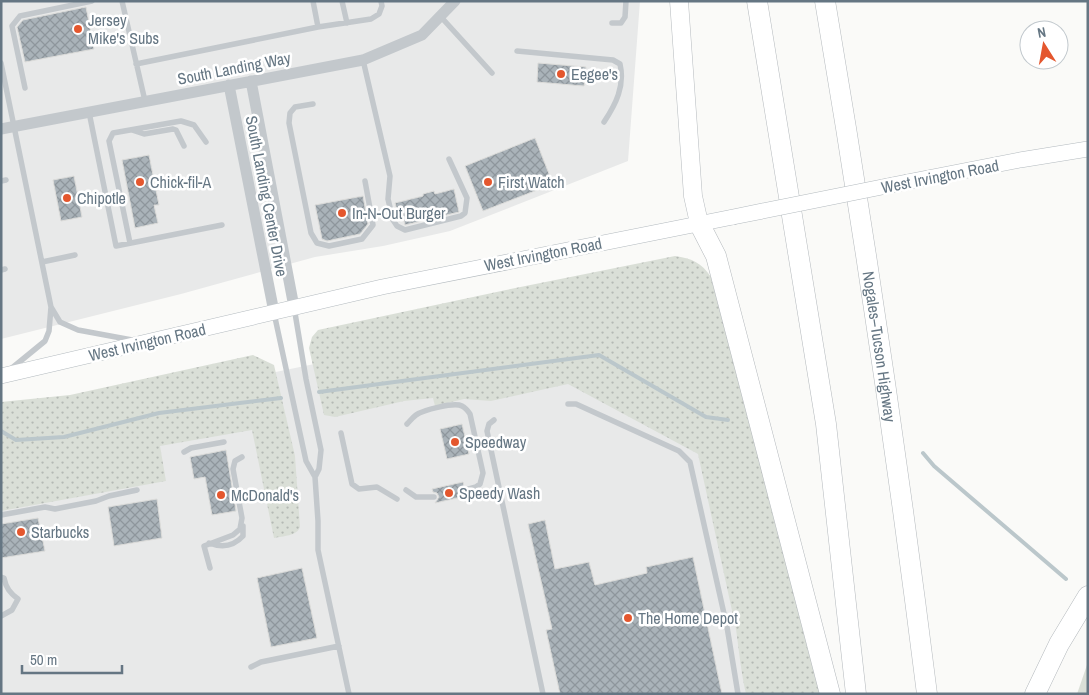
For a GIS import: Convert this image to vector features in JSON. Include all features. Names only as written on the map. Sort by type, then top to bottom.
[{"type":"highway","points":[[758,1],[826,424],[856,694]]},
{"type":"highway","name":"Nogales–Tucson Highway","points":[[825,1],[882,354],[928,694]]},
{"type":"highway","points":[[699,223],[716,256],[830,694]]},
{"type":"highway","points":[[1035,694],[1059,644],[1088,596]]},
{"type":"main road","points":[[679,1],[693,196],[699,223]]},
{"type":"main road","name":"West Irvington Road","points":[[1,375],[382,286],[907,182],[1088,149]]},
{"type":"street","name":"South Landing Way","points":[[1,129],[363,60],[422,35],[455,1]]},
{"type":"street","name":"South Landing Center Drive","points":[[252,81],[294,307]]},
{"type":"street","name":"South Landing Center Drive","points":[[229,86],[274,312]]},
{"type":"lane","points":[[25,88],[12,26],[20,16],[92,1]]},
{"type":"lane","points":[[122,1],[145,101]]},
{"type":"lane","points":[[313,1],[318,27]]},
{"type":"lane","points":[[342,1],[347,23]]},
{"type":"lane","points":[[136,64],[318,27],[371,19],[379,14],[382,6],[381,1]]},
{"type":"lane","points":[[612,23],[620,23],[624,17],[626,1]]},
{"type":"lane","points":[[441,17],[492,73]]},
{"type":"lane","points":[[517,50],[614,60],[620,64],[622,72],[620,91],[615,105],[604,122]]},
{"type":"lane","points":[[363,60],[390,176],[388,199],[392,220],[396,226],[406,230],[461,216],[466,209],[467,198],[449,159]]},
{"type":"lane","points":[[1,63],[51,307],[49,331],[45,341],[18,364],[1,375]]},
{"type":"lane","points":[[313,104],[295,107],[290,113],[289,123],[311,233],[317,243],[329,246],[362,239],[369,232],[373,225],[365,181]]},
{"type":"lane","points":[[88,112],[116,246],[222,225]]},
{"type":"lane","points":[[130,243],[109,141],[113,133],[181,121],[194,125],[206,142]]},
{"type":"lane","points":[[130,130],[144,134],[173,129],[176,130],[184,146]]},
{"type":"lane","points":[[42,262],[75,255]]},
{"type":"lane","points":[[51,307],[60,322],[78,330],[144,342]]},
{"type":"lane","points":[[294,307],[306,379],[321,450],[319,469],[315,477]]},
{"type":"lane","points":[[274,312],[306,461],[315,477],[318,550],[349,694]]},
{"type":"lane","points":[[568,404],[576,404],[679,452],[690,462],[726,627],[738,694]]},
{"type":"lane","points":[[408,424],[416,415],[426,411],[454,405],[463,406],[468,410],[483,473],[480,484],[465,490]]},
{"type":"lane","points":[[494,420],[489,424],[487,431],[543,694]]},
{"type":"lane","points":[[341,433],[352,484],[363,489],[373,487],[382,489],[397,499]]},
{"type":"lane","points":[[184,452],[191,448],[224,442]]},
{"type":"lane","points":[[207,544],[219,547],[237,543],[243,536],[232,469],[235,461],[242,457]]},
{"type":"lane","points":[[1,515],[44,507],[55,509],[137,490]]},
{"type":"lane","points":[[406,490],[416,497],[434,497]]},
{"type":"lane","points":[[207,544],[237,533],[242,523]]},
{"type":"lane","points":[[207,544],[210,568]]},
{"type":"lane","points":[[1,616],[12,610],[18,599],[8,589],[3,577]]},
{"type":"lane","points":[[251,666],[261,662],[339,646]]},
{"type":"shaded area","points":[[1,1],[640,1],[628,161],[450,231],[383,246],[315,257],[181,294],[1,339]]},
{"type":"shaded area","points":[[675,256],[696,262],[711,277],[821,694],[746,694],[736,629],[698,454],[568,384],[491,401],[464,399],[435,406],[433,398],[404,401],[335,417],[324,415],[309,348],[312,337],[318,330]]},
{"type":"shaded area","points":[[653,294],[772,694],[1,694],[1,429]]},
{"type":"shaded area","points":[[253,355],[274,365],[295,456],[300,527],[296,532],[274,538],[252,430],[160,446],[166,481],[1,511],[1,402],[70,395]]},
{"type":"shaded area","points":[[1088,662],[1088,694],[1077,694]]},
{"type":"building","points":[[86,7],[94,49],[25,62],[17,27],[23,20]]},
{"type":"building","name":"Eegee's","points":[[538,63],[586,67],[584,86],[537,82]]},
{"type":"building","points":[[535,138],[553,184],[483,211],[465,166]]},
{"type":"building","name":"Chick-fil-A","points":[[149,155],[159,205],[154,205],[158,223],[135,228],[122,160]]},
{"type":"building","name":"Chipotle","points":[[74,176],[82,217],[61,221],[53,180]]},
{"type":"building","points":[[454,189],[459,212],[405,225],[403,216],[399,217],[395,203],[423,196],[423,194],[434,191],[435,194]]},
{"type":"building","name":"In-N-Out Burger","points":[[363,196],[368,224],[360,234],[327,241],[322,239],[315,205]]},
{"type":"building","name":"Speedway","points":[[462,424],[469,454],[447,459],[440,429]]},
{"type":"building","name":"McDonald's","points":[[226,450],[236,511],[212,515],[205,477],[194,479],[190,457]]},
{"type":"building","name":"Speedy Wash","points":[[463,482],[464,486],[460,491],[466,496],[435,503],[439,497],[432,489]]},
{"type":"building","points":[[157,499],[162,538],[114,546],[108,507]]},
{"type":"building","name":"Starbucks","points":[[38,518],[45,551],[1,558],[1,524]]},
{"type":"building","name":"The Home Depot","points":[[545,520],[555,569],[589,562],[595,585],[647,573],[646,567],[693,557],[722,694],[560,694],[546,630],[552,629],[528,524]]},
{"type":"building","points":[[302,568],[317,638],[271,647],[257,578]]},
{"type":"waterway","points":[[319,392],[599,355],[706,417],[728,420]]},
{"type":"waterway","points":[[1,431],[16,440],[64,437],[159,413],[281,398]]},
{"type":"waterway","points":[[923,453],[934,466],[1066,579]]},
{"type":"place","name":"Jersey Mike's Subs","points":[[78,29]]},
{"type":"place","name":"Eegee's","points":[[561,74]]},
{"type":"place","name":"Chick-fil-A","points":[[140,182]]},
{"type":"place","name":"First Watch","points":[[488,182]]},
{"type":"place","name":"Chipotle","points":[[67,198]]},
{"type":"place","name":"In-N-Out Burger","points":[[342,213]]},
{"type":"place","name":"Speedway","points":[[455,442]]},
{"type":"place","name":"Speedy Wash","points":[[449,493]]},
{"type":"place","name":"McDonald's","points":[[221,495]]},
{"type":"place","name":"Starbucks","points":[[21,532]]},
{"type":"place","name":"The Home Depot","points":[[628,618]]}]
